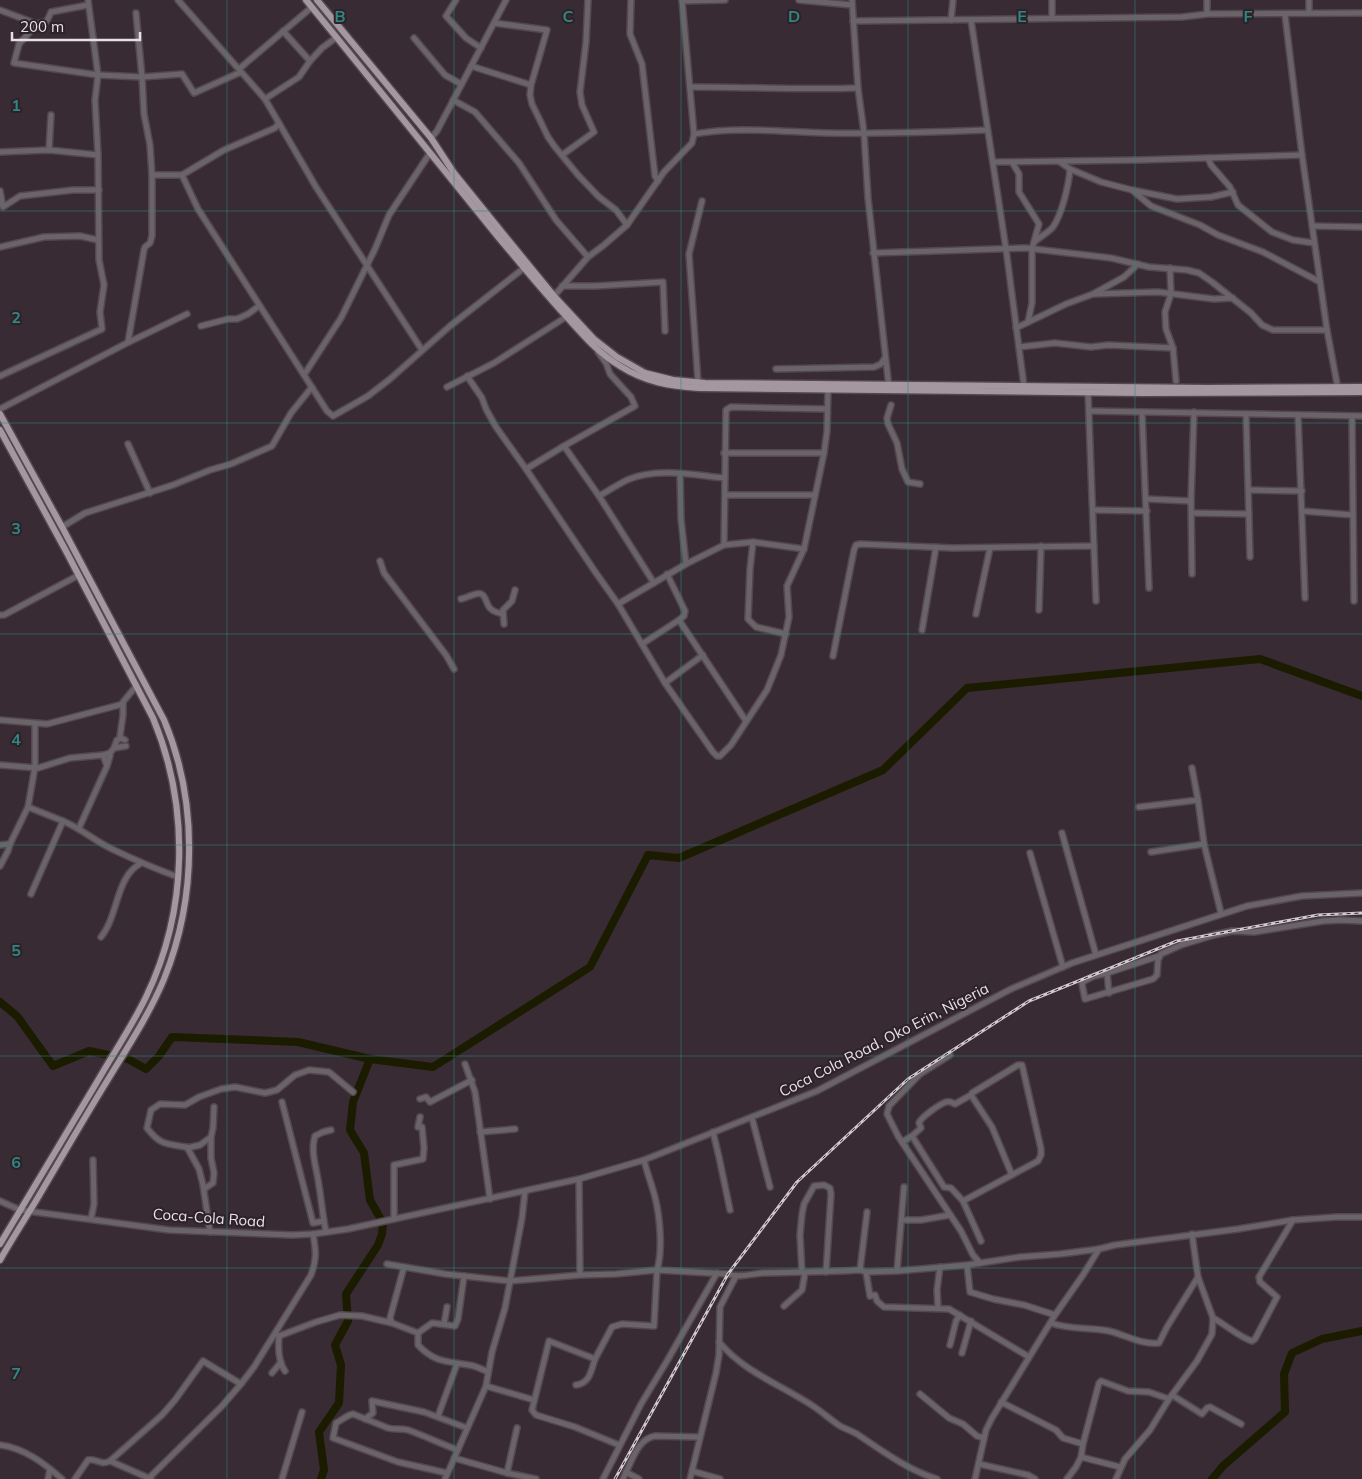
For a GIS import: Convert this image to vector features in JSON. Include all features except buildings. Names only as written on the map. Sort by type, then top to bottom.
[{"type":"main road","points":[[306,0],[566,317],[596,349],[621,367],[656,383],[699,388],[828,389],[1024,386],[1291,388],[1338,389],[1362,392]]},
{"type":"main road","points":[[317,0],[431,138],[454,173],[554,296],[604,348],[645,373],[673,380],[698,382],[1088,392],[1301,394],[1362,387]]},
{"type":"main road","points":[[398,111],[404,106]]},
{"type":"main road","points":[[0,414],[164,720],[176,752],[185,794],[189,839],[187,886],[180,927],[164,979],[141,1028],[127,1048],[0,1260]]},
{"type":"main road","points":[[0,430],[137,685],[161,737],[172,776],[178,817],[180,859],[171,926],[156,974],[146,998],[0,1244]]},
{"type":"street","points":[[178,0],[265,99],[277,125],[286,134],[316,187],[422,350]]},
{"type":"street","points":[[456,0],[446,16],[466,38],[481,48]]},
{"type":"street","points":[[431,138],[437,131],[505,0]]},
{"type":"street","points":[[562,155],[594,132],[582,105],[580,92],[586,42],[588,0]]},
{"type":"street","points":[[631,0],[630,34],[641,60],[655,176],[658,181]]},
{"type":"street","points":[[554,296],[588,257],[627,225],[664,172],[692,143],[694,134],[682,1],[725,0]]},
{"type":"street","points":[[799,0],[852,3],[858,88],[864,133],[866,184],[889,388]]},
{"type":"street","points":[[951,20],[953,0]]},
{"type":"street","points":[[1052,0],[1052,18]]},
{"type":"street","points":[[1207,0],[1207,14]]},
{"type":"street","points":[[1309,0],[1309,12]]},
{"type":"street","points":[[0,376],[102,329],[100,312],[104,285],[99,260],[98,240],[99,190],[95,100],[98,76],[88,2],[52,12],[47,21],[37,24],[19,44],[14,63],[98,76],[142,77],[182,74],[194,93],[240,71],[312,6]]},
{"type":"street","points":[[0,10],[37,24]]},
{"type":"street","points":[[853,21],[1182,17],[1207,14],[1286,14],[1309,12],[1362,13]]},
{"type":"street","points":[[128,342],[144,250],[150,244],[152,236],[150,145],[144,114],[136,13]]},
{"type":"street","points":[[1286,14],[1302,155],[1326,330],[1338,389]]},
{"type":"street","points":[[971,20],[1006,249],[1024,386]]},
{"type":"street","points":[[494,23],[547,30],[531,85],[530,95],[532,104],[548,137],[562,155],[588,186],[616,210],[627,225]]},
{"type":"street","points":[[283,31],[310,61]]},
{"type":"street","points":[[265,99],[299,77],[322,48],[337,37]]},
{"type":"street","points":[[414,38],[445,75],[461,84]]},
{"type":"street","points":[[471,66],[531,85]]},
{"type":"street","points":[[690,88],[858,88]]},
{"type":"street","points":[[453,100],[474,112],[512,156],[527,174],[556,220],[588,257]]},
{"type":"street","points":[[49,150],[51,115]]},
{"type":"street","points":[[152,175],[182,175],[224,150],[277,125]]},
{"type":"street","points":[[694,134],[715,130],[864,133],[987,130]]},
{"type":"street","points":[[0,152],[49,150],[98,156]]},
{"type":"street","points":[[304,375],[341,318],[367,266],[389,215],[430,153]]},
{"type":"street","points":[[992,162],[1060,162],[1302,155]]},
{"type":"street","points":[[1208,158],[1212,166],[1230,187],[1238,205],[1272,232],[1294,240],[1314,243]]},
{"type":"street","points":[[1012,162],[1020,174],[1019,192],[1039,224],[1032,249],[1032,303],[1028,322]]},
{"type":"street","points":[[1060,162],[1070,169],[1101,182],[1177,199],[1211,197],[1233,192]]},
{"type":"street","points":[[1034,242],[1053,227],[1066,193],[1070,169]]},
{"type":"street","points":[[182,175],[198,209],[327,411],[333,416],[336,416],[375,390],[457,320],[524,268]]},
{"type":"street","points":[[2,210],[20,196],[73,190],[99,190]]},
{"type":"street","points":[[1132,190],[1152,206],[1200,225],[1218,235],[1264,252],[1320,282]]},
{"type":"street","points":[[0,191],[2,210]]},
{"type":"street","points":[[698,382],[689,254],[702,201]]},
{"type":"street","points":[[1312,226],[1362,227]]},
{"type":"street","points":[[0,247],[44,237],[80,236],[98,240]]},
{"type":"street","points":[[873,253],[1032,249],[1111,258],[1149,267],[1187,270],[1199,273],[1233,298],[1262,325],[1273,330],[1326,330]]},
{"type":"street","points":[[1016,328],[1124,278],[1138,264]]},
{"type":"street","points":[[1170,268],[1171,294],[1165,312],[1166,329],[1173,348],[1176,382]]},
{"type":"street","points":[[562,286],[663,282],[665,331]]},
{"type":"street","points":[[1093,294],[1158,292],[1214,299],[1233,298]]},
{"type":"street","points":[[201,326],[228,319],[237,319],[259,306]]},
{"type":"street","points":[[0,409],[128,342],[187,314]]},
{"type":"street","points":[[447,387],[494,363],[566,317]]},
{"type":"street","points":[[1019,347],[1055,344],[1173,348]]},
{"type":"street","points":[[526,469],[635,406],[631,397],[610,374],[606,363],[596,349]]},
{"type":"street","points":[[776,369],[874,367],[881,364],[886,358]]},
{"type":"street","points":[[467,376],[482,398],[496,427],[618,604],[665,683],[707,744],[718,756],[731,745],[746,721],[772,679],[781,655],[789,617],[786,586],[804,549],[824,453],[827,431],[828,389]]},
{"type":"street","points":[[62,527],[85,513],[150,493],[231,464],[272,446],[291,413],[312,387]]},
{"type":"street","points":[[1088,392],[1096,601]]},
{"type":"street","points":[[891,405],[887,418],[888,424],[897,443],[905,476],[908,482],[920,484]]},
{"type":"street","points":[[724,545],[726,410],[730,407],[827,409]]},
{"type":"street","points":[[1089,411],[1362,416]]},
{"type":"street","points":[[1142,412],[1147,499],[1149,588]]},
{"type":"street","points":[[1192,574],[1191,501],[1194,412]]},
{"type":"street","points":[[1246,414],[1250,557]]},
{"type":"street","points":[[1298,415],[1305,598]]},
{"type":"street","points":[[1352,416],[1354,600]]},
{"type":"street","points":[[128,444],[150,493]]},
{"type":"street","points":[[564,446],[599,496],[654,583]]},
{"type":"street","points":[[724,453],[824,453]]},
{"type":"street","points":[[599,496],[627,480],[651,473],[724,478]]},
{"type":"street","points":[[680,474],[681,519],[686,564]]},
{"type":"street","points":[[1249,490],[1302,491]]},
{"type":"street","points":[[725,495],[815,495]]},
{"type":"street","points":[[1147,499],[1191,501]]},
{"type":"street","points":[[1093,510],[1147,511]]},
{"type":"street","points":[[1302,511],[1353,516]]},
{"type":"street","points":[[1192,513],[1249,514]]},
{"type":"street","points":[[618,604],[667,574],[724,545],[753,542],[804,549]]},
{"type":"street","points":[[753,542],[748,619],[756,627],[786,634]]},
{"type":"street","points":[[832,656],[856,545],[990,548],[1094,546]]},
{"type":"street","points":[[1039,610],[1041,546]]},
{"type":"street","points":[[922,630],[936,547]]},
{"type":"street","points":[[976,614],[990,548]]},
{"type":"street","points":[[380,562],[384,573],[446,655],[454,669]]},
{"type":"street","points":[[642,644],[684,616],[685,611],[667,574]]},
{"type":"street","points":[[0,615],[4,615],[79,576]]},
{"type":"street","points":[[504,624],[503,610],[512,601],[514,590]]},
{"type":"street","points":[[461,599],[478,593],[482,594],[491,609],[503,614]]},
{"type":"street","points":[[679,620],[746,721]]},
{"type":"street","points":[[665,683],[703,655]]},
{"type":"street","points":[[124,741],[123,704],[137,685]]},
{"type":"street","points":[[0,720],[47,724],[123,704]]},
{"type":"street","points":[[0,866],[28,807],[35,767],[35,724]]},
{"type":"street","points":[[114,748],[117,740],[124,741]]},
{"type":"street","points":[[79,828],[106,757],[124,741]]},
{"type":"street","points":[[0,765],[38,768],[70,758],[106,757]]},
{"type":"street","points":[[1192,768],[1204,844],[1221,913]]},
{"type":"street","points":[[1138,807],[1198,800]]},
{"type":"street","points":[[28,807],[79,828],[115,851],[178,877]]},
{"type":"street","points":[[31,894],[63,821]]},
{"type":"street","points":[[1062,833],[1096,955]]},
{"type":"street","points":[[0,845],[10,844]]},
{"type":"street","points":[[1151,852],[1204,844]]},
{"type":"street","points":[[1030,853],[1063,967]]},
{"type":"street","points":[[101,937],[108,925],[126,879],[132,869],[141,863]]},
{"type":"street","name":"Coca Cola Road, Oko Erin, Nigeria","points":[[391,1220],[579,1180],[644,1160],[817,1091],[988,1001],[1063,967],[1096,955],[1221,913],[1256,904],[1302,896],[1362,893]]},
{"type":"street","points":[[1162,954],[1158,960],[1156,977],[1085,999],[1082,984],[1090,977],[1157,958],[1162,954],[1181,945],[1214,935],[1228,932],[1254,932],[1323,921],[1362,921]]},
{"type":"street","points":[[1108,973],[1109,993]]},
{"type":"street","points":[[950,1055],[920,1074],[889,1106],[887,1114],[902,1142],[961,1231],[973,1255],[980,1263]]},
{"type":"street","points":[[465,1064],[475,1092],[490,1199]]},
{"type":"street","points":[[902,1142],[921,1128],[918,1123],[920,1119],[941,1105],[946,1102],[955,1104],[1015,1066],[1022,1066],[1041,1155],[1038,1161],[962,1200]]},
{"type":"street","points":[[211,1137],[200,1145],[187,1148],[156,1140],[147,1128],[151,1110],[160,1104],[185,1105],[199,1097],[221,1089],[235,1087],[265,1093],[277,1090],[295,1075],[308,1070],[329,1072],[353,1092]]},
{"type":"street","points":[[420,1099],[426,1097],[430,1102],[472,1080]]},
{"type":"street","points":[[971,1095],[992,1127],[1012,1175]]},
{"type":"street","points":[[282,1102],[313,1222],[324,1221]]},
{"type":"street","points":[[204,1189],[213,1183],[211,1137],[214,1107]]},
{"type":"street","points":[[391,1220],[394,1166],[423,1158],[422,1127],[418,1127],[420,1117]]},
{"type":"street","points":[[752,1118],[770,1187]]},
{"type":"street","points":[[480,1132],[515,1128]]},
{"type":"street","points":[[326,1232],[313,1154],[313,1143],[315,1136],[331,1130]]},
{"type":"street","points":[[713,1132],[730,1210]]},
{"type":"street","points":[[912,1136],[944,1187],[951,1188],[962,1200],[981,1241]]},
{"type":"street","points":[[187,1148],[199,1169],[210,1232]]},
{"type":"street","points":[[91,1219],[94,1204],[93,1160]]},
{"type":"street","points":[[576,1385],[584,1384],[587,1380],[595,1359],[612,1327],[622,1324],[654,1326],[660,1241],[656,1198],[644,1160]]},
{"type":"street","points":[[579,1180],[580,1275]]},
{"type":"street","points":[[784,1306],[802,1290],[804,1272],[800,1235],[804,1204],[814,1186],[824,1185],[830,1188],[831,1194],[826,1272]]},
{"type":"street","points":[[897,1271],[904,1186]]},
{"type":"street","points":[[458,1450],[408,1430],[398,1428],[393,1430],[353,1414],[336,1423],[333,1438],[398,1462],[446,1476],[454,1458],[458,1450],[468,1428],[486,1386],[492,1352],[505,1308],[522,1218],[525,1191]]},
{"type":"street","points":[[0,1201],[20,1210]]},
{"type":"street","name":"Coca-Cola Road","points":[[20,1210],[169,1230],[292,1235],[313,1234],[391,1220]]},
{"type":"street","points":[[867,1212],[863,1271],[870,1296],[875,1295],[877,1301],[884,1307],[949,1309],[1029,1357]]},
{"type":"street","points":[[902,1220],[921,1220],[950,1215]]},
{"type":"street","points":[[387,1264],[510,1281],[657,1270],[717,1273],[736,1276],[760,1273],[897,1271],[967,1265],[1020,1257],[1099,1249],[1115,1245],[1294,1220],[1362,1217]]},
{"type":"street","points":[[1213,1318],[1244,1338],[1252,1341],[1255,1338],[1277,1297],[1260,1282],[1259,1277],[1294,1220]]},
{"type":"street","points":[[110,1461],[150,1479],[222,1406],[241,1384],[277,1335],[311,1275],[317,1253],[313,1234]]},
{"type":"street","points":[[1116,1479],[1125,1459],[1150,1430],[1197,1361],[1212,1334],[1213,1318],[1198,1277],[1192,1234]]},
{"type":"street","points":[[975,1479],[989,1424],[1051,1323],[1054,1315],[1099,1249]]},
{"type":"street","points":[[967,1265],[970,1292],[1024,1305],[1054,1315]]},
{"type":"street","points":[[392,1323],[390,1318],[404,1267]]},
{"type":"street","points":[[938,1308],[937,1290],[940,1267]]},
{"type":"street","points":[[603,1479],[641,1404],[717,1273]]},
{"type":"street","points":[[418,1333],[432,1322],[455,1326],[464,1276]]},
{"type":"street","points":[[690,1479],[716,1373],[720,1307],[736,1276]]},
{"type":"street","points":[[1051,1323],[1062,1327],[1109,1331],[1150,1344],[1159,1343],[1198,1277]]},
{"type":"street","points":[[444,1324],[447,1307]]},
{"type":"street","points":[[277,1335],[340,1315],[362,1316],[392,1323],[418,1333]]},
{"type":"street","points":[[950,1345],[956,1321],[960,1315]]},
{"type":"street","points":[[962,1353],[971,1321]]},
{"type":"street","points":[[418,1333],[418,1345],[435,1359],[471,1365],[488,1372]]},
{"type":"street","points":[[277,1335],[281,1362],[285,1371]]},
{"type":"street","points":[[595,1359],[549,1341],[532,1410],[536,1415],[575,1427],[619,1445]]},
{"type":"street","points":[[719,1342],[742,1364],[807,1402],[840,1426],[856,1433],[887,1454],[937,1479]]},
{"type":"street","points":[[718,1355],[728,1352]]},
{"type":"street","points":[[75,1479],[88,1460],[94,1460],[103,1464],[110,1461],[162,1415],[176,1400],[203,1360],[241,1384]]},
{"type":"street","points":[[272,1373],[281,1362]]},
{"type":"street","points":[[438,1416],[457,1364]]},
{"type":"street","points":[[1067,1479],[1081,1457],[1101,1381],[1128,1391],[1149,1392],[1171,1397],[1202,1414],[1210,1407],[1241,1424]]},
{"type":"street","points":[[486,1386],[534,1400]]},
{"type":"street","points":[[920,1394],[949,1418],[963,1424],[977,1436],[984,1438]]},
{"type":"street","points":[[365,1419],[373,1413],[372,1401],[438,1416],[468,1428]]},
{"type":"street","points":[[1001,1402],[1056,1430],[1063,1438],[1083,1444]]},
{"type":"street","points":[[282,1479],[302,1412]]},
{"type":"street","points":[[504,1479],[516,1428]]},
{"type":"street","points":[[623,1479],[638,1448],[649,1437],[699,1437]]},
{"type":"street","points":[[0,1445],[14,1448],[34,1457],[62,1479]]},
{"type":"street","points":[[1081,1457],[1120,1467]]},
{"type":"street","points":[[454,1458],[536,1479]]},
{"type":"street","points":[[979,1464],[1028,1475],[1035,1479]]},
{"type":"street","points":[[48,1479],[50,1469]]},
{"type":"street","points":[[692,1471],[720,1479]]},
{"type":"street","points":[[626,1472],[638,1479]]},
{"type":"waterway","points":[[0,1002],[17,1016],[53,1066],[89,1051],[128,1059],[146,1069],[159,1056],[172,1037],[298,1042],[370,1059],[433,1067],[590,967],[648,855],[679,858],[883,770],[967,688],[1260,659],[1362,696]]},
{"type":"waterway","points":[[321,1479],[324,1470],[319,1432],[339,1403],[341,1365],[335,1345],[348,1321],[346,1294],[378,1245],[382,1234],[383,1223],[370,1200],[364,1153],[350,1130],[353,1102],[370,1059]]},
{"type":"waterway","points":[[1212,1479],[1223,1466],[1285,1412],[1284,1374],[1292,1353],[1322,1339],[1362,1331]]},
{"type":"railway","points":[[615,1479],[728,1274],[797,1182],[908,1079],[1029,1001],[1177,941],[1318,915],[1362,913]]}]
